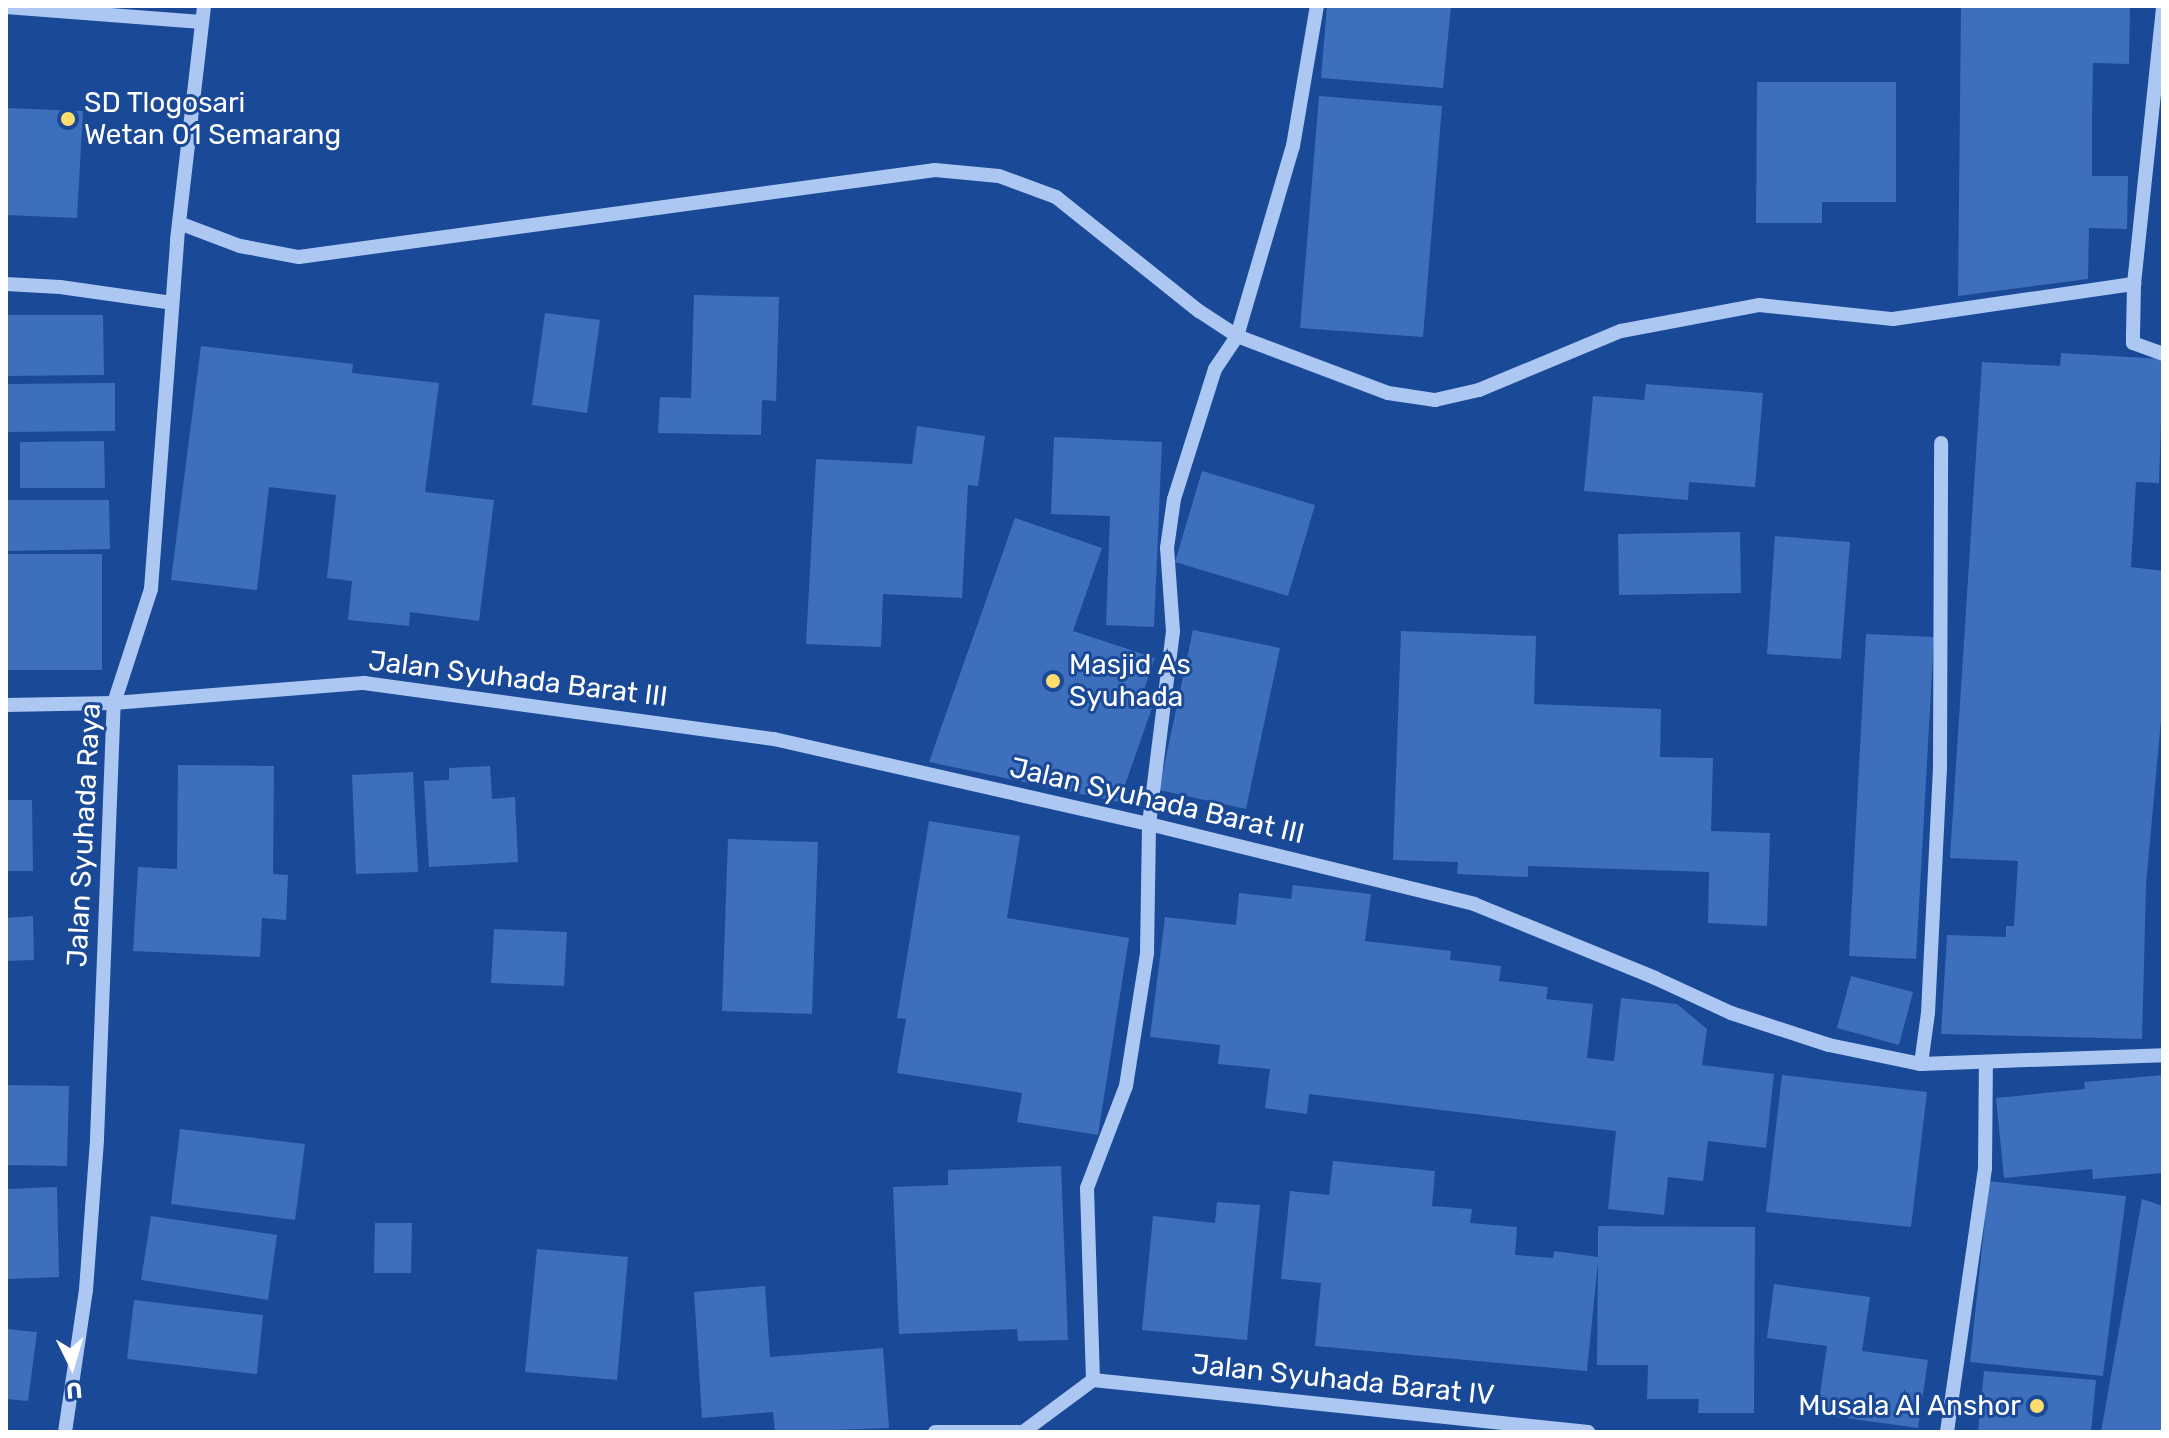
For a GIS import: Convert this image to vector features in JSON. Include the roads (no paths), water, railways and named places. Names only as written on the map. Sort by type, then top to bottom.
[{"type":"street","name":"Jalan Syuhada Raya","points":[[65,1432],[86,1290],[97,1139],[114,703],[151,589],[177,240],[204,6]]},
{"type":"street","points":[[935,1432],[1023,1432],[1093,1380],[1087,1188],[1126,1086],[1147,953],[1149,824],[1173,631],[1167,548],[1174,499],[1215,369],[1237,336],[1293,146],[1317,6]]},
{"type":"street","points":[[6,7],[201,22]]},
{"type":"street","points":[[2163,8],[2134,284],[2133,334],[2133,343],[2163,354]]},
{"type":"street","points":[[179,223],[240,246],[299,257],[935,170],[999,176],[1056,197],[1199,311],[1237,336],[1388,393],[1435,400],[1479,390],[1621,331],[1759,305],[1893,319],[2134,284]]},
{"type":"street","points":[[6,284],[60,287],[172,303]]},
{"type":"street","points":[[1921,1064],[1928,1013],[1940,768],[1941,443]]},
{"type":"street","name":"Jalan Syuhada Barat III","points":[[6,705],[114,703],[364,683],[774,739],[1149,824],[1474,904],[1655,978],[1731,1013],[1829,1045],[1921,1064],[2163,1055]]},
{"type":"street","points":[[1947,1432],[1985,1168],[1986,1062]]},
{"type":"street","name":"Jalan Syuhada Barat IV","points":[[1093,1380],[1588,1432]]},
{"type":"place","name":"SD Tlogosari Wetan 01 Semarang","points":[[68,119]]},
{"type":"place","name":"Masjid As Syuhada","points":[[1053,681]]},
{"type":"place","name":"Musala Al Anshor","points":[[2037,1406]]}]
